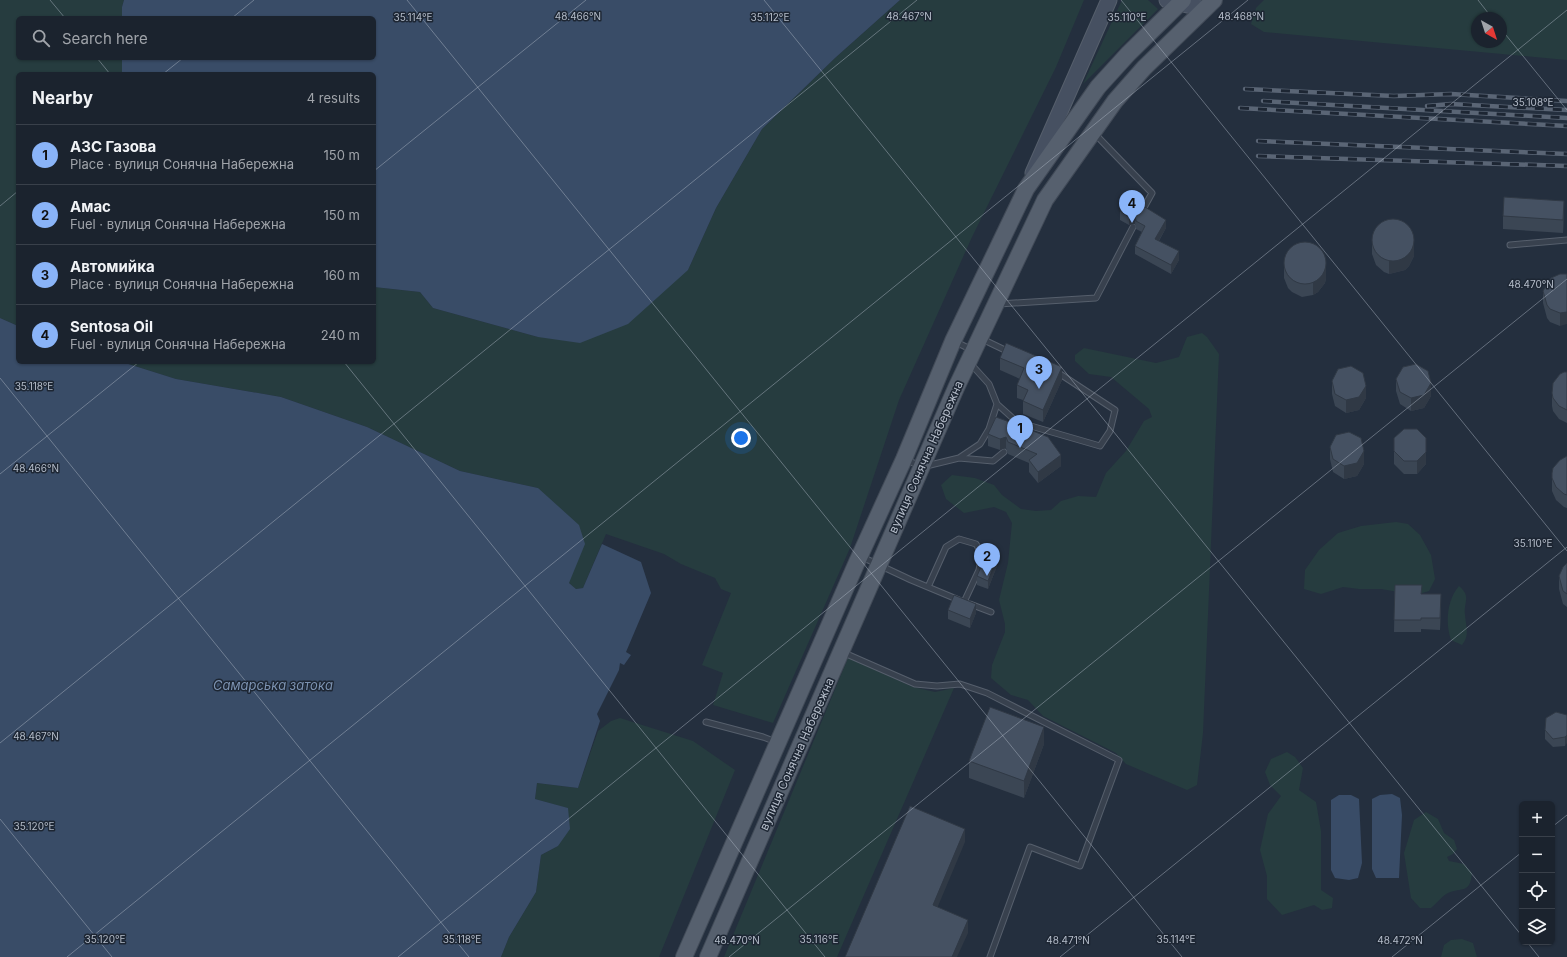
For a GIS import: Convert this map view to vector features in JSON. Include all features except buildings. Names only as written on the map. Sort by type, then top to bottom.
[{"type":"main road","points":[[1026,189],[1109,0]]},
{"type":"main road","points":[[1176,1],[1209,5]]},
{"type":"main road","name":"вулиця Сонячна Набережна","points":[[684,957],[904,459],[953,341],[1026,189],[1098,87],[1176,1]]},
{"type":"main road","name":"вулиця Сонячна Набережна","points":[[708,957],[973,350],[1045,200],[1115,101],[1144,68],[1209,5]]},
{"type":"lane","points":[[1093,132],[1152,194],[1141,214]]},
{"type":"lane","points":[[994,304],[1096,298],[1133,228]]},
{"type":"lane","points":[[1510,245],[1567,240]]},
{"type":"lane","points":[[953,341],[973,350],[1012,354]]},
{"type":"lane","points":[[973,350],[997,404],[1017,422],[1100,446],[1110,431],[1115,410],[1054,370]]},
{"type":"lane","points":[[959,458],[980,444],[989,429],[997,404]]},
{"type":"lane","points":[[1024,432],[1028,426]]},
{"type":"lane","points":[[904,459],[922,467],[959,458],[993,461],[1004,452]]},
{"type":"lane","points":[[928,587],[946,547],[959,539],[976,544],[982,554],[979,570],[964,602]]},
{"type":"lane","points":[[860,556],[928,587],[991,612]]},
{"type":"lane","points":[[841,651],[915,684],[937,686],[960,684],[987,693],[1119,760],[1080,866],[1030,847],[990,957]]},
{"type":"lane","points":[[706,722],[763,737],[778,743]]},
{"type":"green space","points":[[0,0],[124,0],[122,16],[16,16],[16,60],[122,60],[122,72],[16,72],[16,325],[0,318]]},
{"type":"green space","points":[[900,0],[1084,0],[1056,67],[972,237],[899,400],[850,548],[773,723],[713,705],[723,673],[702,665],[731,593],[721,589],[715,578],[681,564],[664,554],[606,534],[583,588],[576,589],[569,583],[538,488],[460,471],[367,427],[281,397],[176,379],[128,364],[376,364],[376,287],[420,292],[433,308],[538,337],[688,270],[716,208],[762,129],[835,58]]},
{"type":"green space","points":[[1122,0],[1148,0],[1158,9],[1083,84]]},
{"type":"green space","points":[[1264,0],[1567,0],[1567,60],[1264,32],[1251,24],[1256,8]]},
{"type":"green space","points":[[1202,333],[1207,337],[1219,354],[1203,733],[1197,785],[1187,790],[1126,764],[1116,753],[1043,716],[1028,700],[1011,695],[991,678],[992,665],[1005,632],[1005,624],[999,600],[1008,563],[1012,523],[1006,512],[994,507],[964,513],[946,499],[941,485],[952,475],[975,478],[994,485],[1002,495],[1021,509],[1036,511],[1051,510],[1061,501],[1078,496],[1096,497],[1106,473],[1126,451],[1144,421],[1152,417],[1149,409],[1111,377],[1089,374],[1075,361],[1075,355],[1084,348],[1156,363],[1179,357],[1187,337]]},
{"type":"green space","points":[[1396,522],[1408,524],[1420,535],[1431,555],[1435,579],[1429,591],[1416,595],[1381,589],[1343,587],[1321,594],[1304,589],[1305,570],[1319,550],[1338,533],[1361,526]]},
{"type":"green space","points":[[1459,586],[1465,593],[1466,597],[1465,610],[1467,634],[1462,645],[1451,640],[1448,626],[1448,612],[1452,598]]},
{"type":"green space","points":[[848,658],[913,687],[935,692],[954,688],[837,957],[724,957]]},
{"type":"green space","points":[[620,718],[693,741],[735,770],[659,957],[501,957],[509,937],[536,892],[541,855],[558,846],[567,808],[535,799],[537,783],[578,788],[598,731],[611,721]]},
{"type":"green space","points":[[1287,752],[1295,757],[1303,768],[1299,790],[1316,802],[1321,831],[1321,890],[1333,898],[1332,908],[1322,910],[1314,905],[1282,915],[1267,899],[1267,876],[1260,850],[1268,814],[1281,796],[1270,785],[1265,772],[1271,759]]},
{"type":"green space","points":[[1426,812],[1438,819],[1444,833],[1454,840],[1457,849],[1453,854],[1447,857],[1449,861],[1464,864],[1472,873],[1471,880],[1467,887],[1448,893],[1431,908],[1420,908],[1411,898],[1404,853],[1414,820]]},
{"type":"green space","points":[[1462,939],[1473,943],[1477,957],[1441,957],[1444,945],[1451,940]]},
{"type":"water","points":[[124,0],[900,0],[835,58],[762,129],[716,208],[688,270],[628,324],[580,343],[538,337],[433,308],[420,292],[376,287],[376,72],[122,72],[122,60],[376,60],[376,16],[122,16]]},
{"type":"water","name":"Самарська затока","points":[[0,318],[16,325],[16,364],[128,364],[176,379],[281,397],[367,427],[460,471],[538,488],[579,525],[585,544],[569,583],[576,589],[583,588],[602,544],[641,562],[651,593],[626,652],[631,655],[624,665],[620,663],[619,670],[597,714],[600,721],[578,788],[537,783],[535,799],[568,808],[570,829],[558,846],[541,855],[536,892],[509,937],[501,957],[0,957]]},
{"type":"water","points":[[1392,794],[1400,798],[1402,815],[1399,878],[1376,878],[1372,869],[1372,799],[1380,795]]},
{"type":"water","points":[[1339,795],[1351,795],[1359,799],[1362,863],[1358,878],[1349,880],[1335,878],[1331,870],[1331,800]]},
{"type":"railway","points":[[1245,89],[1394,96],[1451,94],[1567,101]]},
{"type":"railway","points":[[1263,101],[1567,118]]},
{"type":"railway","points":[[1427,106],[1451,104],[1567,110]]},
{"type":"railway","points":[[1240,108],[1567,126]]},
{"type":"railway","points":[[1258,141],[1567,154]]},
{"type":"railway","points":[[1258,156],[1567,166]]},
{"type":"place","name":"Sentosa Oil","points":[[1132,223]]},
{"type":"place","name":"Автомийка","points":[[1039,389]]},
{"type":"place","name":"АЗС Газова","points":[[1020,448]]},
{"type":"place","name":"Амас","points":[[987,576]]}]
